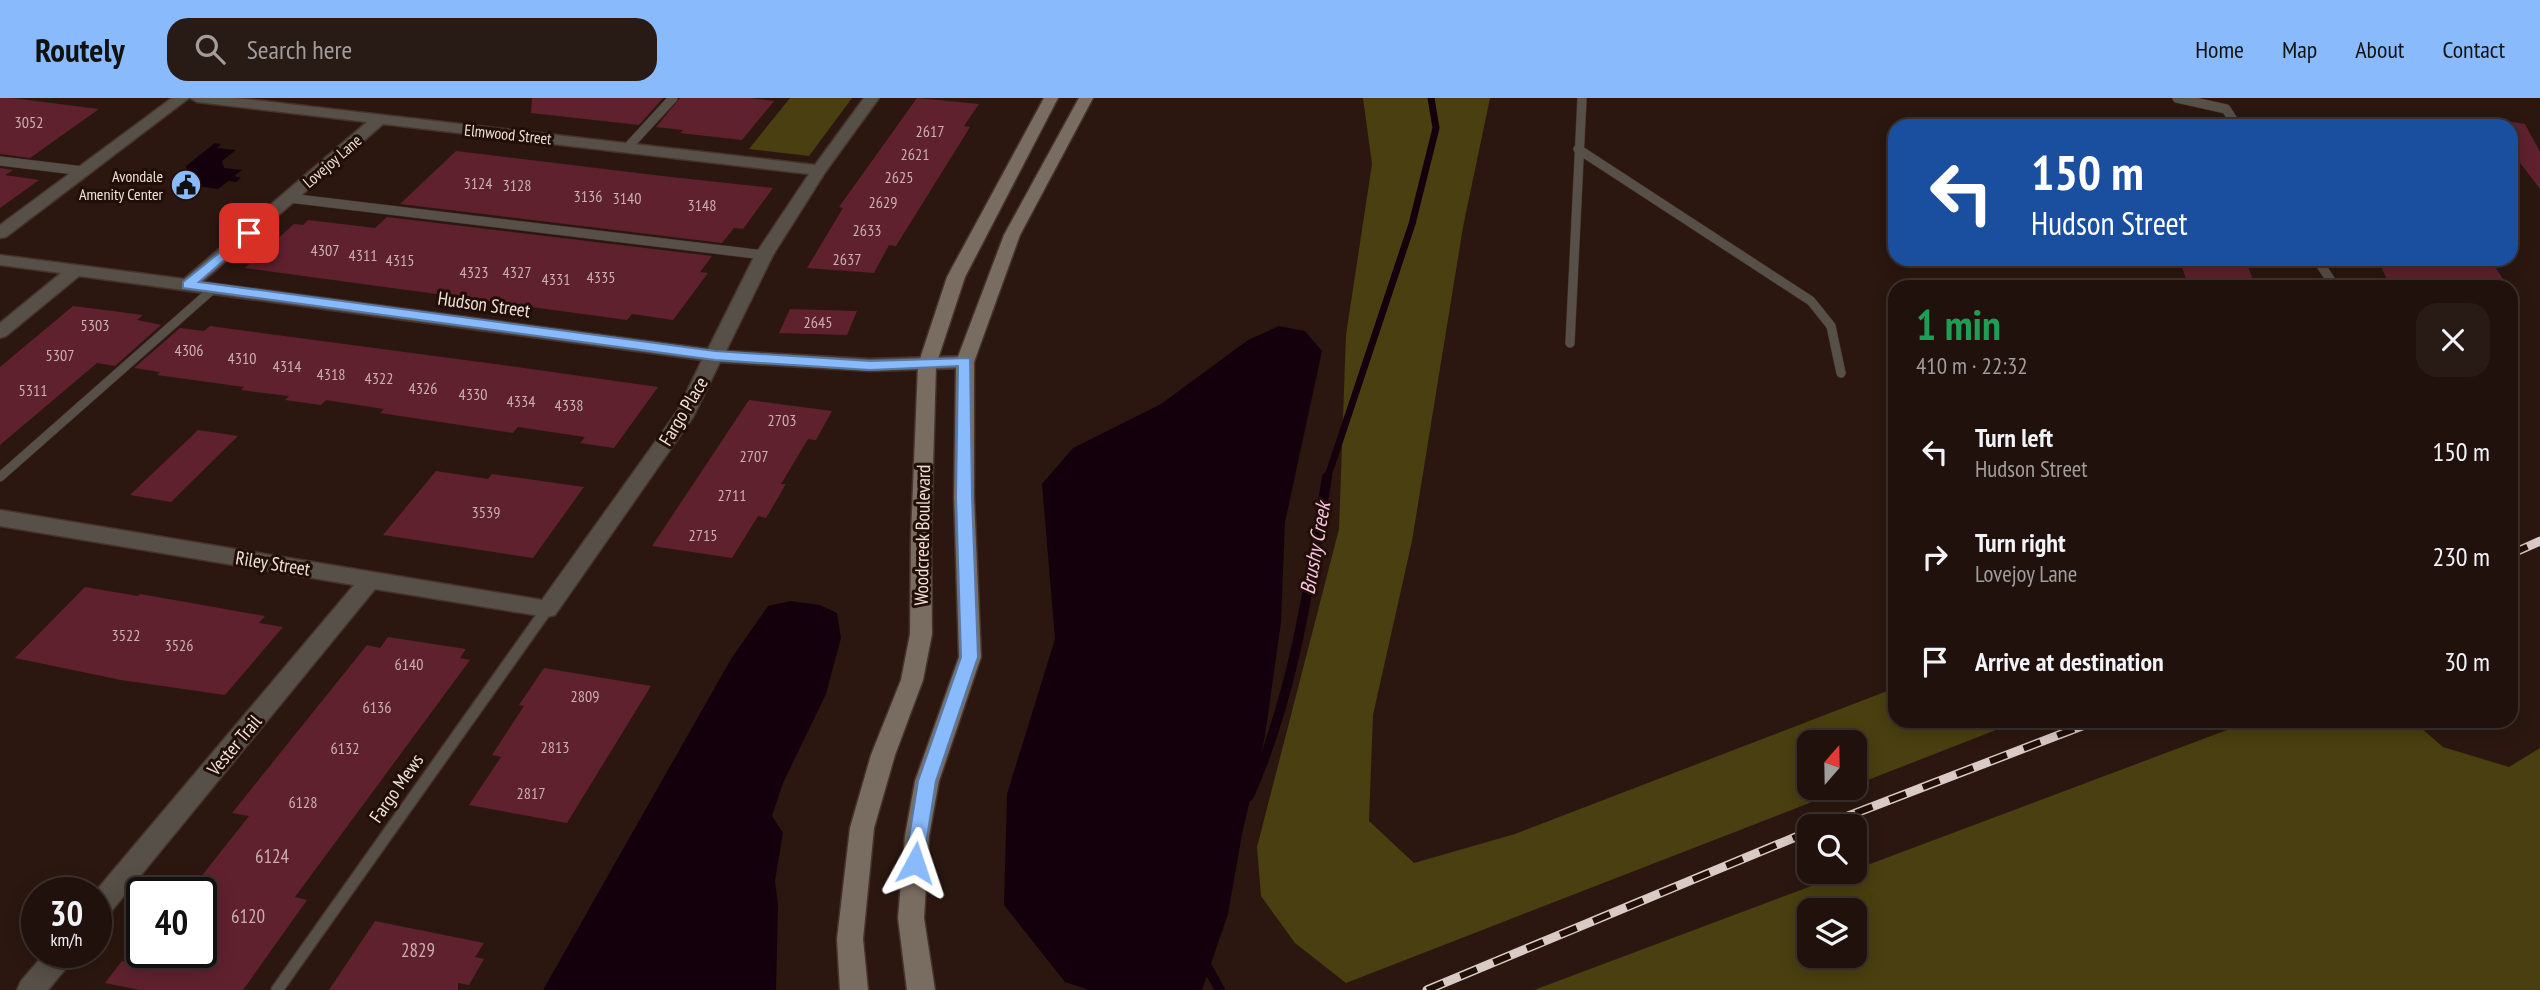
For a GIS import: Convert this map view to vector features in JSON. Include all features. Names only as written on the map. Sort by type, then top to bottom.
[{"type":"street","points":[[0,233],[182,98]]},
{"type":"street","name":"Elmwood Street","points":[[197,98],[290,103],[380,119],[819,170]]},
{"type":"street","name":"Fargo Place","points":[[547,608],[686,412],[764,256],[819,170],[872,98]]},
{"type":"street","name":"Woodcreek Boulevard","points":[[854,990],[850,939],[862,828],[883,755],[912,680],[921,634],[921,535],[927,365],[956,277],[1051,98]]},
{"type":"street","points":[[921,990],[911,918],[917,836],[927,781],[970,657],[964,496],[965,362],[1012,235],[1086,98]]},
{"type":"street","name":"Lovejoy Lane","points":[[188,285],[380,119]]},
{"type":"street","name":"Hudson Street","points":[[0,260],[715,356],[870,365],[965,362]]},
{"type":"street","points":[[0,332],[76,270]]},
{"type":"street","name":"Riley Street","points":[[0,518],[547,608]]},
{"type":"street","name":"Vester Trail","points":[[112,892],[371,579]]},
{"type":"street","points":[[31,990],[50,968]]},
{"type":"lane","points":[[628,147],[674,98]]},
{"type":"lane","points":[[1570,343],[1582,98]]},
{"type":"lane","points":[[2177,98],[2227,109],[2233,119]]},
{"type":"lane","points":[[1578,149],[1811,301],[1828,316],[1835,329],[1841,373]]},
{"type":"lane","points":[[0,161],[83,171]]},
{"type":"lane","points":[[289,198],[764,256]]},
{"type":"lane","points":[[0,477],[213,289]]},
{"type":"lane","name":"Fargo Mews","points":[[277,990],[547,608]]},
{"type":"shaded area","points":[[790,98],[852,98],[809,156],[749,149]]},
{"type":"shaded area","points":[[1363,98],[1490,98],[1463,227],[1412,541],[1373,715],[1369,821],[1414,863],[1515,834],[1888,691],[1888,728],[2001,728],[1867,780],[1867,730],[1797,730],[1797,800],[1817,800],[1346,983],[1295,943],[1261,896],[1257,847],[1339,529],[1346,335],[1372,164]]},
{"type":"shaded area","points":[[215,143],[221,144],[217,148],[236,150],[222,161],[224,168],[242,170],[234,176],[241,178],[236,182],[228,181],[218,189],[190,185],[186,166]]},
{"type":"shaded area","points":[[1279,326],[1305,331],[1322,351],[1285,522],[1281,622],[1265,736],[1242,834],[1228,914],[1202,990],[1089,990],[1065,982],[1004,905],[1007,794],[1055,639],[1042,484],[1073,448],[1161,404],[1248,340]]},
{"type":"shaded area","points":[[790,601],[820,605],[837,613],[841,638],[826,694],[783,783],[772,816],[783,833],[775,881],[778,905],[776,990],[543,990],[731,659],[768,606]]},
{"type":"shaded area","points":[[2232,728],[2421,728],[2443,747],[2509,767],[2540,748],[2540,990],[1534,990],[1817,884],[1867,884],[1867,865]]},
{"type":"building","points":[[0,98],[99,109],[30,158],[0,154]]},
{"type":"building","points":[[532,98],[663,98],[639,125],[531,113]]},
{"type":"building","points":[[680,98],[750,98],[774,101],[742,140],[680,133],[683,130],[656,127]]},
{"type":"building","points":[[917,98],[979,104],[964,126],[970,127],[896,246],[889,245],[874,273],[807,268],[843,208],[839,207]]},
{"type":"building","points":[[2518,123],[2525,124],[2540,152],[2540,189],[2518,160]]},
{"type":"building","points":[[456,151],[773,188],[743,229],[734,228],[722,243],[400,204]]},
{"type":"building","points":[[0,168],[13,170],[5,175],[39,180],[0,208]]},
{"type":"building","points":[[387,217],[712,256],[700,272],[708,273],[673,320],[632,314],[627,320],[245,268],[294,224],[303,225],[308,220],[375,228]]},
{"type":"building","points":[[2182,266],[2248,266],[2253,280],[2186,280]]},
{"type":"building","points":[[2380,266],[2494,266],[2504,280],[2388,280]]},
{"type":"building","points":[[73,306],[143,315],[137,320],[161,325],[115,366],[97,363],[0,445],[0,367]]},
{"type":"building","points":[[790,309],[857,311],[847,335],[779,333]]},
{"type":"building","points":[[210,326],[658,387],[614,448],[580,443],[585,437],[518,427],[513,433],[380,413],[384,409],[326,400],[321,405],[285,400],[289,396],[157,375],[160,372],[134,368],[180,328],[204,331]]},
{"type":"building","points":[[749,400],[832,411],[816,440],[808,439],[781,484],[786,484],[766,518],[758,516],[732,558],[652,546]]},
{"type":"building","points":[[198,430],[238,436],[171,502],[130,495]]},
{"type":"building","points":[[436,471],[488,479],[492,474],[584,487],[533,558],[383,535]]},
{"type":"building","points":[[85,587],[265,616],[259,623],[283,627],[225,695],[121,680],[15,658]]},
{"type":"building","points":[[388,637],[466,649],[460,658],[470,660],[295,897],[307,900],[243,990],[140,990],[105,983],[122,961],[126,962],[126,968],[217,968],[217,877],[201,877],[249,816],[232,813],[367,645],[380,648]]},
{"type":"building","points":[[544,668],[651,686],[567,823],[469,805],[501,757],[492,755],[524,706],[519,705]]},
{"type":"building","points":[[375,921],[484,943],[475,957],[484,959],[469,985],[458,983],[458,990],[329,990]]},
{"type":"waterway","name":"Brushy Creek","points":[[1327,479],[1412,224],[1436,128],[1431,98]]},
{"type":"waterway","name":"Brushy Creek","points":[[1249,796],[1265,758],[1289,679],[1327,477]]},
{"type":"waterway","name":"Brushy Creek","points":[[1204,961],[1220,990]]},
{"type":"railway","points":[[2518,551],[2540,541]]},
{"type":"railway","points":[[1853,814],[2077,728]]},
{"type":"railway","points":[[1427,990],[1797,836]]},
{"type":"place","name":"Avondale Amenity Center","points":[[186,185]]},
{"type":"route","points":[[249,233],[188,285],[715,356],[870,365],[965,362],[964,496],[970,657],[927,781],[915,863]]}]
